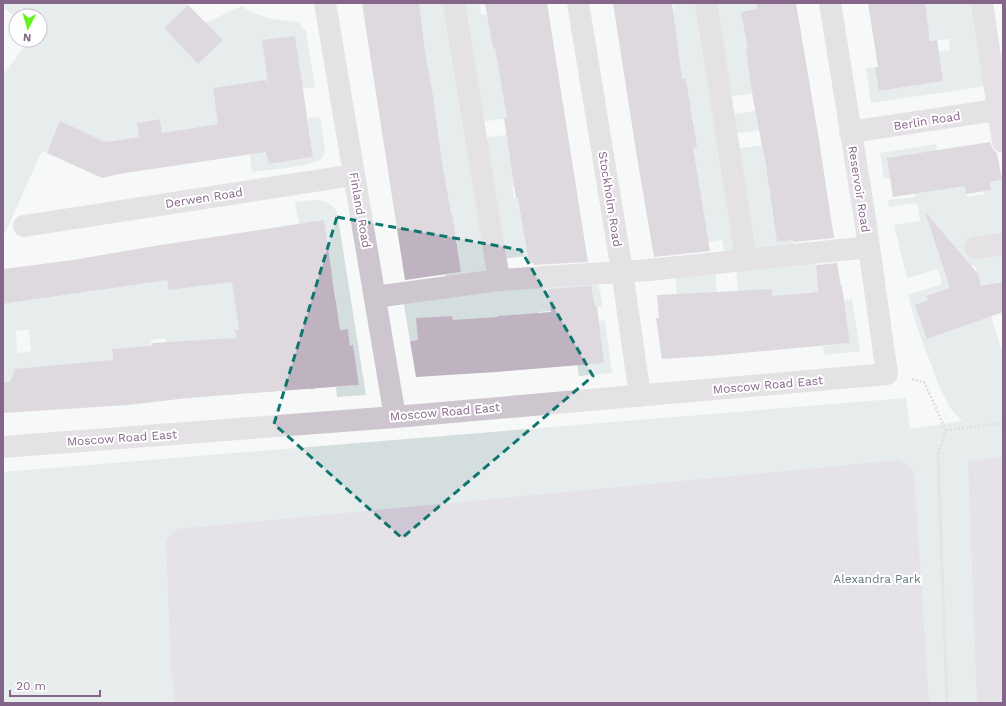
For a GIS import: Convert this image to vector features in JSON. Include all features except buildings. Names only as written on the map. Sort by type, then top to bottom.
[{"type":"street","name":"Finland Road","points":[[325,3],[395,417]]},
{"type":"street","points":[[454,3],[499,280]]},
{"type":"street","name":"Stockholm Road","points":[[578,3],[622,271],[640,396]]},
{"type":"street","points":[[706,3],[746,259]]},
{"type":"street","name":"Reservoir Road","points":[[830,3],[869,247],[887,374]]},
{"type":"street","points":[[982,3],[1001,110],[1003,142]]},
{"type":"street","name":"Berlin Road","points":[[850,132],[1001,110]]},
{"type":"street","name":"Derwen Road","points":[[24,226],[54,214],[354,175]]},
{"type":"street","points":[[975,248],[1003,244]]},
{"type":"street","points":[[375,297],[499,280],[649,270],[869,247]]},
{"type":"street","name":"Moscow Road East","points":[[3,447],[395,417],[887,374]]},
{"type":"path","points":[[887,374],[924,382],[946,430],[938,456],[947,703]]},
{"type":"path","points":[[946,430],[1003,423]]},
{"type":"highlighted area","points":[[337,217],[521,250],[593,376],[402,538],[274,424]]},
{"type":"green space","points":[[3,3],[185,3],[188,5],[164,28],[198,64],[223,40],[205,23],[242,6],[255,14],[262,16],[298,22],[306,31],[315,87],[303,89],[303,92],[264,138],[269,164],[313,157],[308,118],[320,117],[325,151],[323,156],[316,162],[308,164],[252,172],[246,128],[227,130],[231,157],[223,158],[218,124],[167,132],[167,166],[160,119],[137,123],[139,137],[112,141],[117,174],[107,142],[84,132],[47,153],[42,151],[3,237],[3,76],[23,48],[48,48],[48,8],[8,8],[8,11],[3,8]],"holes":[[[295,36],[301,82],[269,87],[262,40]],[[236,85],[215,103],[213,88]]]},
{"type":"green space","points":[[401,3],[447,3],[490,271],[446,281],[445,274],[461,272],[452,214],[435,216],[406,30],[422,27],[418,5]]},
{"type":"green space","points":[[461,3],[491,3],[479,5],[481,15],[490,14],[493,48],[495,48],[503,93],[520,91],[522,104],[505,106],[507,118],[481,122]]},
{"type":"green space","points":[[674,3],[698,3],[738,249],[725,254],[722,240],[692,245],[693,148],[697,147],[673,128],[694,124],[690,104],[671,107],[688,92],[686,79],[682,79],[671,11],[675,10]]},
{"type":"green space","points":[[712,3],[756,3],[757,9],[748,30],[753,93],[727,97]]},
{"type":"green space","points":[[925,3],[973,3],[987,86],[871,103],[866,68],[875,67],[879,91],[943,81],[941,67],[916,55],[950,50],[949,39],[931,41],[929,31],[914,33]]},
{"type":"green space","points":[[772,108],[759,130],[733,134],[729,115]]},
{"type":"green space","points":[[526,132],[509,152],[518,186],[512,187],[514,198],[537,195],[526,245],[528,256],[502,259],[483,138]]},
{"type":"green space","points":[[778,143],[763,152],[767,172],[782,170],[784,185],[769,188],[777,242],[793,240],[795,248],[757,252],[750,246],[735,149]]},
{"type":"green space","points":[[936,144],[937,151],[890,178],[884,179],[880,153]]},
{"type":"green space","name":"Alexandra Park","points":[[958,147],[967,197],[984,194],[983,191],[991,190],[990,182],[1002,180],[1003,282],[995,283],[998,297],[986,299],[1003,355],[1003,703],[3,703],[3,472],[906,398],[910,429],[962,421],[950,408],[939,386],[917,327],[908,295],[942,284],[938,269],[907,278],[894,225],[920,221],[917,203],[889,207],[888,200],[915,197],[915,194],[931,191],[930,181]],"holes":[[[975,266],[984,294],[958,328],[927,339],[928,300],[926,296],[937,292],[940,296],[951,292],[966,268]]]},
{"type":"green space","points":[[312,200],[323,201],[333,206],[337,212],[366,395],[337,397],[336,387],[359,385],[353,346],[350,346],[348,329],[318,332],[312,350],[315,389],[311,390],[308,351],[272,354],[275,392],[270,393],[267,355],[235,331],[237,355],[231,356],[233,395],[229,395],[226,358],[188,342],[192,399],[188,399],[184,361],[166,344],[165,338],[151,340],[153,363],[151,402],[146,403],[143,366],[124,349],[112,350],[113,368],[48,380],[50,410],[44,410],[42,380],[3,382],[3,304],[101,290],[96,256],[161,245],[169,290],[193,287],[192,274],[195,287],[211,285],[209,272],[271,228],[275,228],[330,261],[324,221],[299,225],[295,202]],"holes":[[[333,279],[336,299],[329,300],[306,281]],[[29,330],[31,351],[17,353],[16,331]]]},
{"type":"green space","points":[[815,259],[819,303],[811,292],[785,295],[774,307],[772,295],[765,295],[740,310],[736,267]]},
{"type":"green space","points":[[715,270],[717,293],[677,297],[675,273]]},
{"type":"green space","points":[[598,280],[603,307],[538,312],[539,330],[526,314],[498,316],[499,332],[410,341],[403,299]]},
{"type":"green space","points":[[852,299],[860,351],[824,355],[823,346],[850,343],[844,300]]},
{"type":"green space","points":[[605,320],[612,373],[579,376],[577,364],[598,321]]},
{"type":"shaded area","points":[[1003,457],[1003,703],[977,703],[968,461]]},
{"type":"shaded area","name":"Alexandra Park","points":[[900,460],[914,472],[929,703],[175,703],[171,669],[166,543],[171,534],[177,529]]}]
